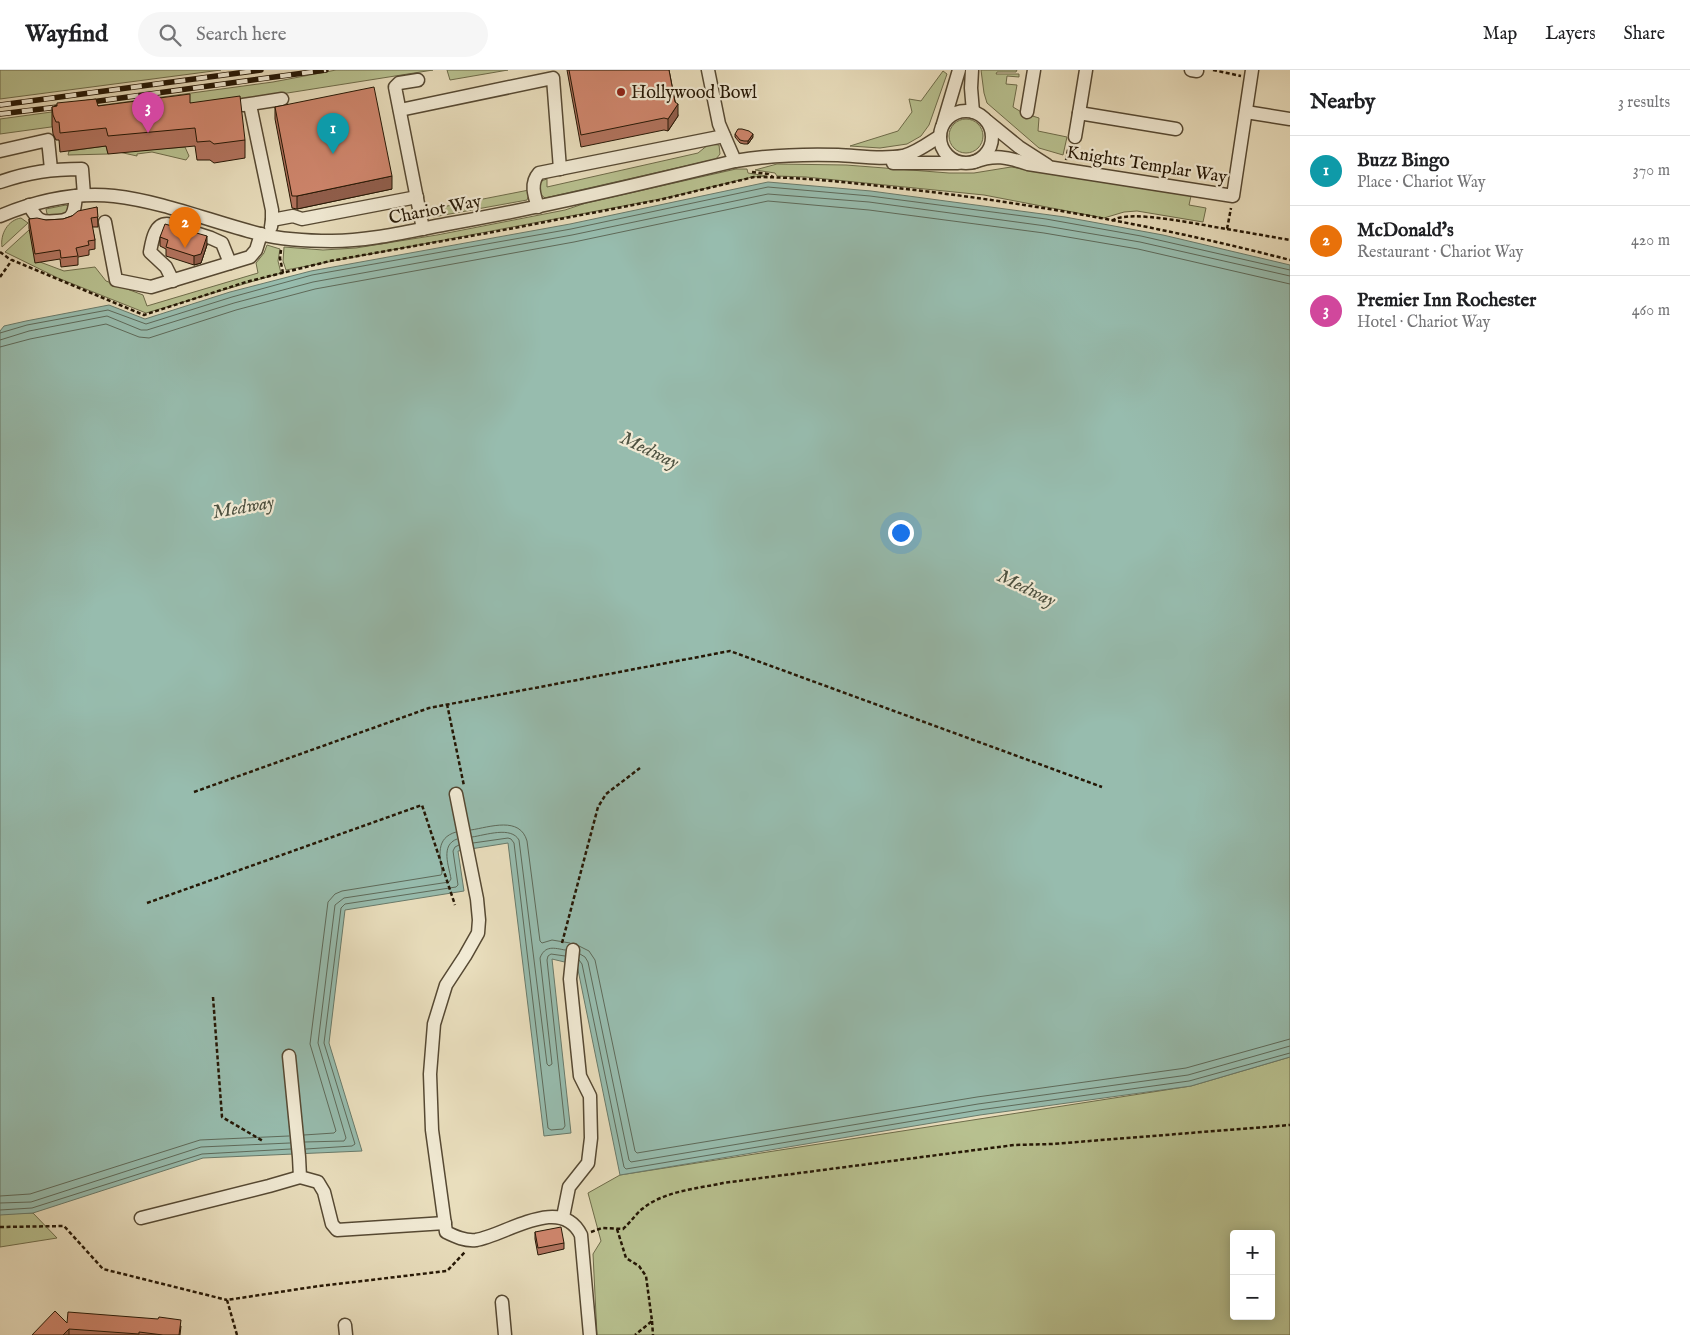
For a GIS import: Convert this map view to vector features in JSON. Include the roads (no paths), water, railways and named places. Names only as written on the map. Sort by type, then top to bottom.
[{"type":"street","points":[[708,70],[714,105],[724,136],[735,161]]},
{"type":"street","points":[[959,70],[941,131],[940,142],[945,153],[950,158],[967,162],[985,154],[991,142],[990,129],[978,115],[971,88],[972,70]]},
{"type":"street","points":[[1027,112],[1034,70]]},
{"type":"street","points":[[1075,137],[1086,70]]},
{"type":"street","name":"Knights Templar Way","points":[[879,158],[894,163],[967,162],[988,157],[998,157],[1028,164],[1233,196],[1252,74]]},
{"type":"street","points":[[400,110],[554,78],[560,169]]},
{"type":"street","points":[[418,80],[399,83],[395,87],[424,229]]},
{"type":"street","points":[[227,107],[282,99]]},
{"type":"street","points":[[105,222],[116,280],[151,287],[250,257],[256,250],[272,220],[250,105]]},
{"type":"street","points":[[879,158],[905,155],[924,146],[941,131],[946,120],[958,112],[978,115]]},
{"type":"street","points":[[1246,112],[1290,119]]},
{"type":"street","points":[[1079,113],[1176,129]]},
{"type":"street","name":"Knights Templar Way","points":[[978,115],[1015,144],[1049,166]]},
{"type":"street","points":[[538,207],[535,197],[534,179],[539,173],[724,136]]},
{"type":"street","points":[[0,151],[48,140],[51,169]]},
{"type":"street","name":"Chariot Way","points":[[0,216],[55,198],[113,196],[142,200],[264,235],[305,240],[357,240],[538,207],[735,161],[784,155],[838,155],[879,158]]},
{"type":"street","points":[[0,182],[51,169],[82,169],[80,196],[69,218],[46,222],[34,215],[29,205]]},
{"type":"street","points":[[272,220],[293,216],[302,219],[417,197]]},
{"type":"street","points":[[173,281],[166,266],[150,252],[157,227],[162,224],[167,224],[222,243],[230,263]]},
{"type":"street","points":[[456,794],[477,899],[478,933],[446,985],[434,1024],[430,1074],[432,1130],[446,1232],[463,1240],[476,1240],[547,1217],[563,1217],[577,1227],[581,1235],[590,1335]]},
{"type":"street","points":[[563,1217],[569,1187],[588,1163],[591,1138],[590,1096],[580,1076],[567,951]]},
{"type":"street","points":[[289,1056],[300,1177]]},
{"type":"street","points":[[141,1218],[300,1177],[318,1182],[324,1192],[332,1224],[338,1230],[445,1222]]},
{"type":"street","points":[[502,1302],[505,1335]]},
{"type":"water","name":"Medway","points":[[768,182],[871,191],[1065,217],[1163,235],[1290,265],[1290,1057],[1191,1086],[980,1115],[620,1175],[577,965],[552,959],[571,1133],[544,1136],[508,843],[458,851],[464,891],[345,910],[329,1043],[362,1151],[203,1158],[33,1213],[0,1215],[0,331],[4,326],[109,305],[145,319],[230,292],[311,271],[570,224]]},
{"type":"railway","points":[[0,105],[261,70]]},
{"type":"railway","points":[[84,103],[326,70]]},
{"type":"railway","points":[[0,114],[66,106]]},
{"type":"place","name":"Hollywood Bowl","points":[[621,92]]},
{"type":"place","name":"Premier Inn Rochester","points":[[148,133]]},
{"type":"place","name":"Buzz Bingo","points":[[333,154]]},
{"type":"place","name":"McDonald's","points":[[185,248]]}]
